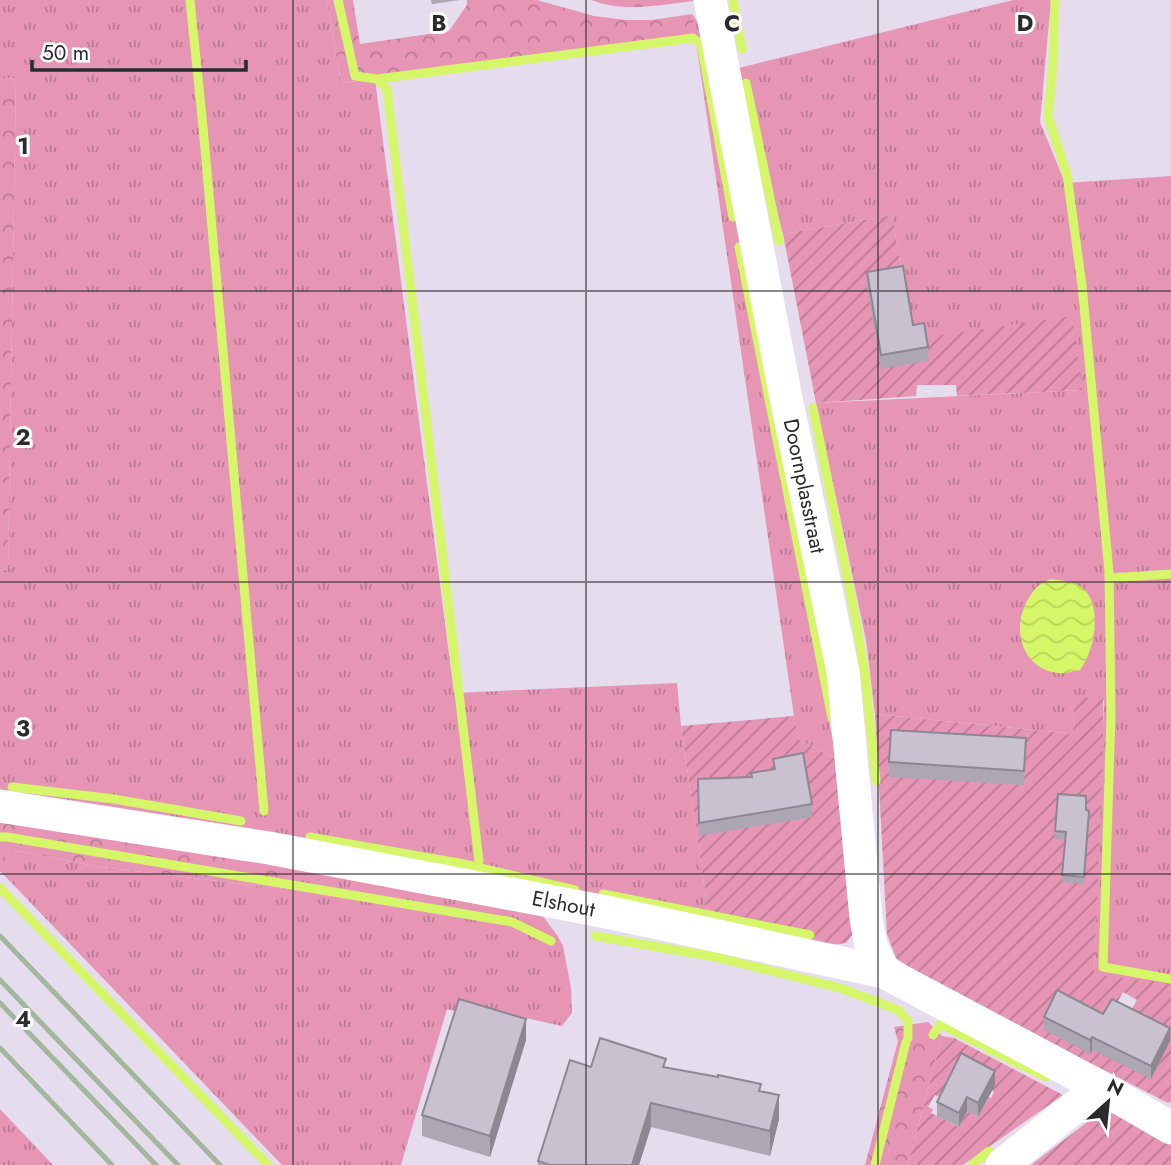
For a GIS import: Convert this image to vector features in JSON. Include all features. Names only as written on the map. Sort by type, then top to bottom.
[{"type":"street","name":"Doornplasstraat","points":[[710,0],[785,393],[843,672],[866,918],[871,946],[884,972]]},
{"type":"street","name":"Elshout","points":[[0,806],[283,850],[612,913],[884,972],[1100,1087],[1171,1128]]},
{"type":"street","points":[[1002,1165],[1100,1087]]},
{"type":"green space","points":[[0,0],[327,0],[341,83],[375,79],[454,693],[677,683],[709,919],[0,794],[0,570],[8,569],[16,78],[0,79]]},
{"type":"green space","points":[[327,0],[353,0],[360,44],[449,31],[467,5],[467,0],[537,0],[594,16],[626,20],[652,20],[692,14],[696,38],[341,83]]},
{"type":"green space","points":[[591,0],[693,0],[693,1],[629,7]]},
{"type":"green space","points":[[1013,0],[1051,0],[1040,122],[1065,183],[1171,176],[1171,989],[1094,975],[1104,700],[1074,698],[1073,734],[875,714],[866,640],[816,403],[1082,390],[913,339],[892,215],[783,234],[739,68]]},
{"type":"green space","points":[[692,14],[703,29],[774,405],[836,759],[799,740],[794,716]]},
{"type":"green space","points":[[16,78],[8,569],[0,570],[0,79]]},
{"type":"green space","points":[[892,215],[903,280],[867,286],[924,338],[1072,316],[1082,390],[957,396],[956,385],[917,385],[916,396],[816,403],[783,234]]},
{"type":"green space","points":[[1074,697],[1103,699],[1094,975],[1171,984],[1171,1102],[1168,1103],[928,980],[896,958],[887,934],[875,714],[1073,734]],"holes":[[[1123,992],[1137,1000],[1116,1035],[1104,1027]]]},
{"type":"green space","points":[[794,716],[799,740],[836,759],[853,934],[846,943],[831,945],[709,919],[681,726]]},
{"type":"green space","points":[[0,817],[295,863],[285,889],[99,867],[19,851],[5,853],[4,875],[0,871]]},
{"type":"green space","points":[[19,851],[99,867],[285,889],[295,863],[542,915],[563,946],[571,988],[572,1013],[562,1026],[494,1011],[491,1022],[447,1009],[401,1165],[282,1165],[4,875],[4,853]]},
{"type":"green space","points":[[928,1022],[942,1036],[908,1165],[865,1165],[898,1041],[894,1027]]},
{"type":"green space","points":[[942,1036],[954,1038],[1063,1095],[963,1165],[908,1165]],"holes":[[[992,1090],[994,1092],[978,1117],[967,1111],[959,1127],[931,1113],[933,1109],[928,1107],[935,1095],[945,1100]]]},
{"type":"green space","points":[[1100,1105],[1171,1139],[1171,1165],[1031,1165],[1090,1120]]},
{"type":"green space","points":[[0,1109],[53,1165],[0,1165]]},
{"type":"water","points":[[1052,579],[1080,586],[1088,593],[1092,603],[1095,615],[1093,639],[1080,670],[1061,673],[1046,670],[1029,657],[1024,648],[1020,627],[1025,605],[1037,587]]},
{"type":"building","points":[[903,266],[913,325],[924,323],[928,347],[881,355],[867,272]]},
{"type":"building","points":[[891,730],[1026,738],[1024,771],[889,762]]},
{"type":"building","points":[[803,753],[812,804],[699,823],[698,779],[752,777],[751,773],[775,769],[773,759]]},
{"type":"building","points":[[1058,794],[1086,796],[1086,810],[1089,811],[1084,877],[1062,875],[1066,832],[1055,831]]},
{"type":"building","points":[[1057,990],[1103,1014],[1112,999],[1170,1028],[1151,1066],[1044,1017]]},
{"type":"building","points":[[459,999],[526,1019],[490,1136],[422,1115]]},
{"type":"building","points":[[600,1038],[666,1059],[663,1067],[761,1084],[759,1091],[779,1095],[770,1131],[651,1103],[632,1165],[550,1165],[538,1161],[570,1060],[591,1067]]},
{"type":"building","points":[[961,1053],[995,1071],[978,1103],[967,1097],[959,1113],[937,1102]]},
{"type":"waterway","points":[[190,0],[264,811]]},
{"type":"waterway","points":[[338,0],[355,76],[377,79],[387,89],[479,861]]},
{"type":"waterway","points":[[733,0],[742,49]]},
{"type":"waterway","points":[[1055,0],[1048,116],[1067,175],[1082,285],[1109,572],[1111,715],[1103,967],[1171,979]]},
{"type":"waterway","points":[[377,79],[693,38],[701,44],[733,217]]},
{"type":"waterway","points":[[746,83],[779,241]]},
{"type":"waterway","points":[[739,247],[832,718]]},
{"type":"waterway","points":[[813,408],[865,675],[876,781]]},
{"type":"waterway","points":[[1109,578],[1171,574]]},
{"type":"waterway","points":[[12,787],[114,799],[241,821]]},
{"type":"waterway","points":[[0,837],[512,922],[551,941]]},
{"type":"waterway","points":[[310,837],[464,864],[575,890]]},
{"type":"waterway","points":[[0,888],[268,1165]]},
{"type":"waterway","points":[[603,894],[810,935]]},
{"type":"waterway","points":[[595,936],[715,957],[840,988],[898,1010],[908,1021],[908,1038]]},
{"type":"waterway","points":[[933,1035],[940,1024],[980,1044]]},
{"type":"waterway","points":[[875,1165],[906,1042]]},
{"type":"waterway","points":[[987,1048],[1046,1077]]},
{"type":"waterway","points":[[972,1165],[989,1151]]},
{"type":"railway","points":[[0,936],[220,1165]]},
{"type":"railway","points":[[0,980],[178,1165]]},
{"type":"railway","points":[[0,1003],[156,1165]]},
{"type":"railway","points":[[0,1048],[112,1165]]}]
